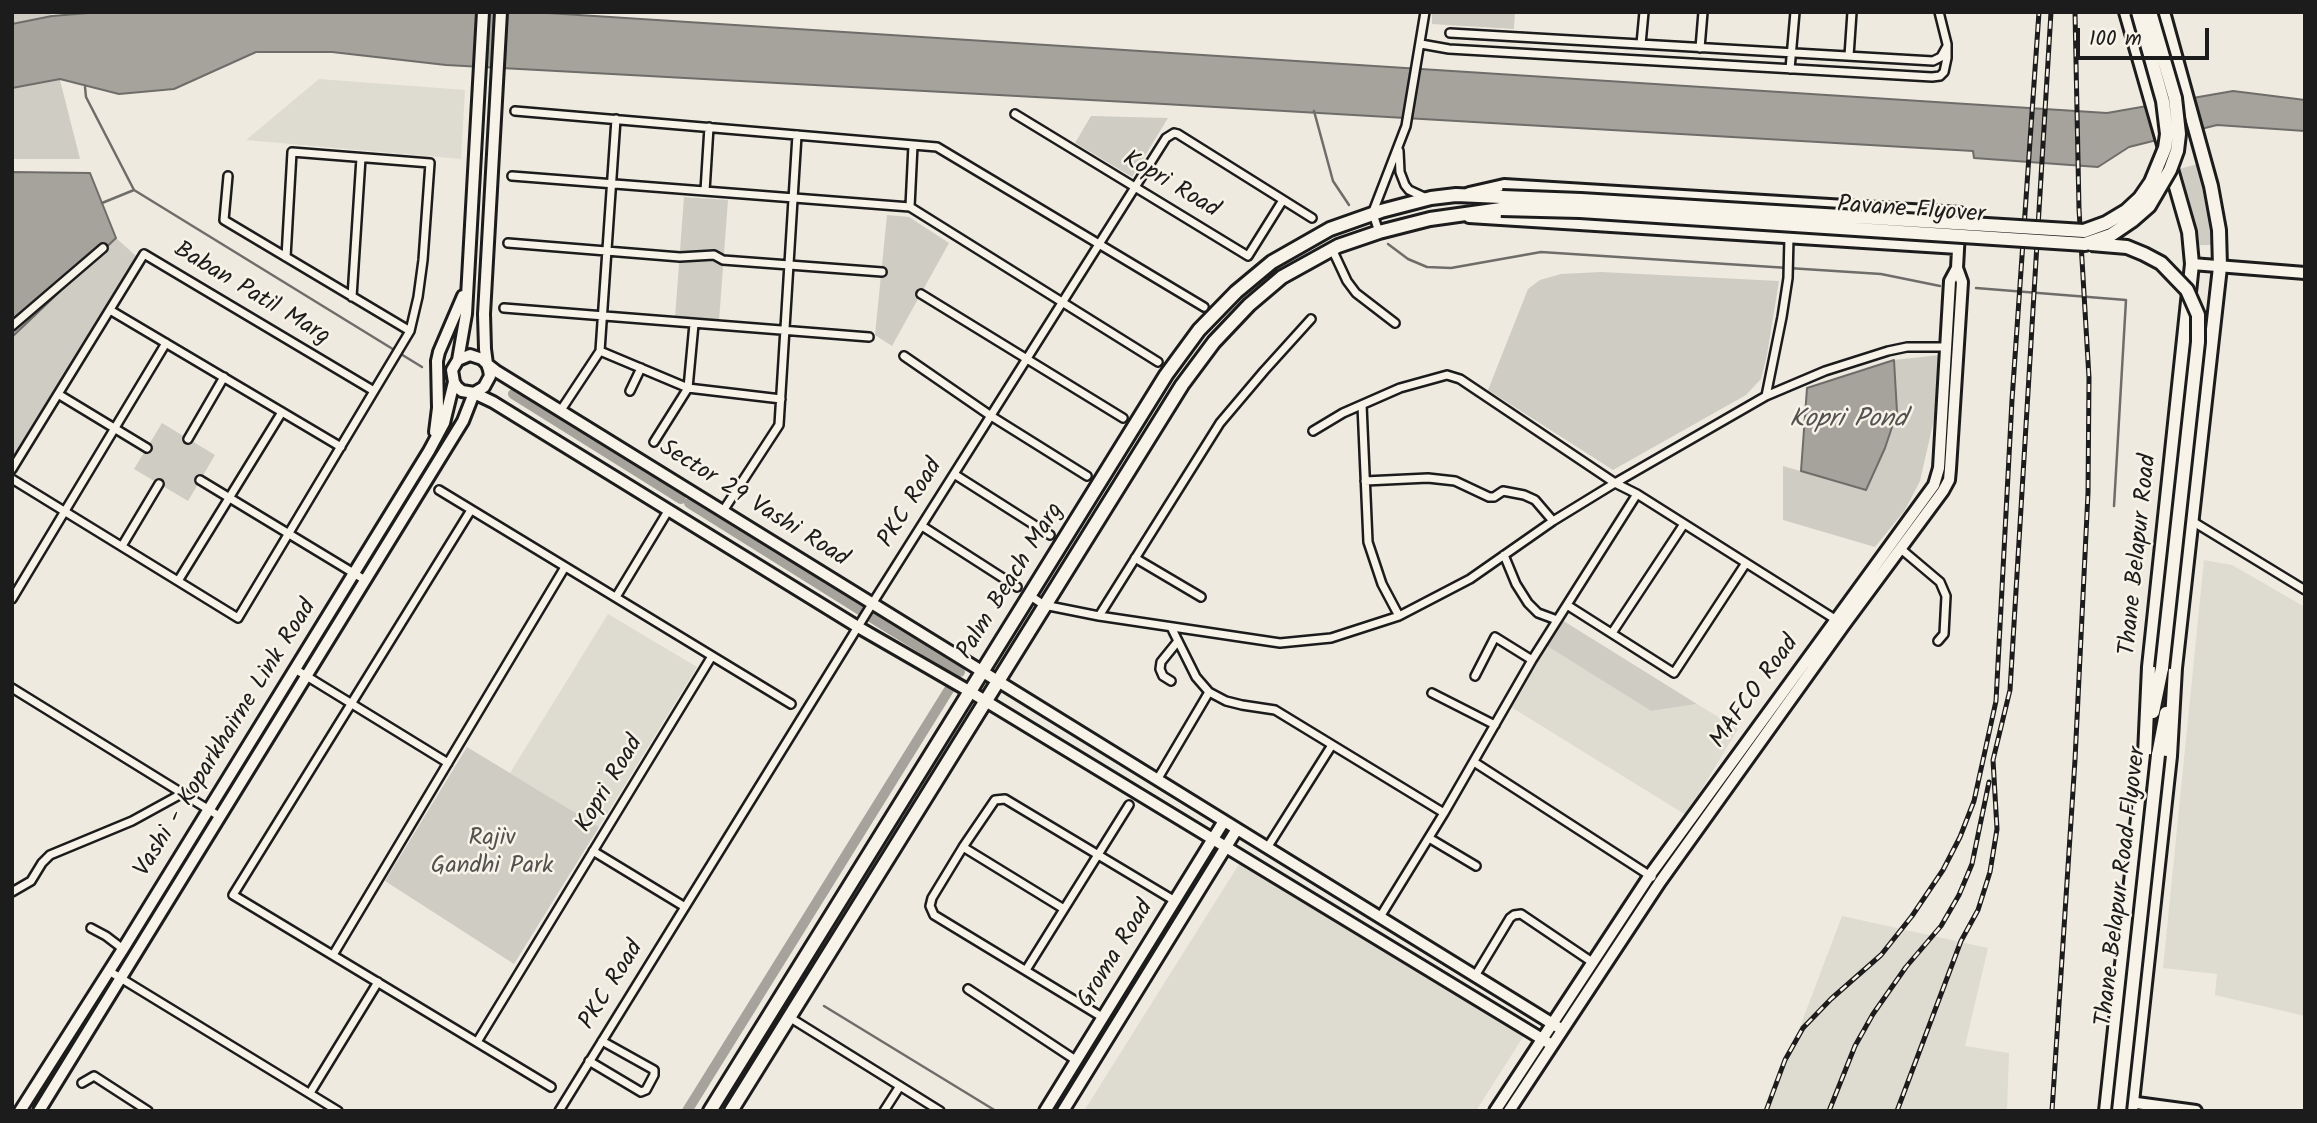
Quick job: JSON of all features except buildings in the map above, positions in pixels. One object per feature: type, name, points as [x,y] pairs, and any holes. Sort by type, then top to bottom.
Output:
[{"type":"main road","points":[[483,12],[464,325],[458,360],[452,370],[454,382],[462,391],[474,393],[485,387],[490,376],[484,314],[501,12]]},
{"type":"main road","name":"Thane Belapur Road","points":[[2106,1105],[2151,754],[2149,667],[2192,264],[2189,232],[2126,12]]},
{"type":"main road","name":"Pavane Flyover","points":[[1456,215],[1502,203],[1581,200],[2084,231],[2106,223],[2126,211],[2140,198],[2151,182],[2165,148],[2167,134],[2164,101],[2138,12]]},
{"type":"main road","name":"Pavane Flyover","points":[[1456,195],[1580,211],[2085,244],[2111,235],[2149,206],[2161,188],[2177,151],[2179,134],[2175,98],[2150,12]]},
{"type":"main road","name":"Thane Belapur Road","points":[[2163,12],[2211,186],[2219,230],[2220,267],[2191,521],[2168,668]]},
{"type":"main road","name":"MAFCO Road","points":[[1456,195],[1504,185],[1960,213],[1958,268],[1962,282],[1949,480],[1900,549],[1840,622]]},
{"type":"main road","name":"Palm Beach Marg","points":[[709,1111],[1167,374],[1199,330],[1236,292],[1272,262],[1330,229],[1431,198],[1456,195]]},
{"type":"main road","points":[[1456,215],[1500,220],[1958,248]]},
{"type":"main road","name":"Palm Beach Marg","points":[[731,1111],[1182,385],[1214,342],[1249,305],[1282,277],[1332,249],[1378,232],[1456,215]]},
{"type":"main road","points":[[2085,244],[2127,247],[2161,263],[2187,290],[2197,315],[2197,352],[2168,668],[2151,754]]},
{"type":"main road","points":[[2192,264],[2305,273]]},
{"type":"main road","name":"MAFCO Road","points":[[1495,1111],[1592,962],[1840,622],[1938,477],[1950,281],[1958,268]]},
{"type":"main road","points":[[429,451],[438,416],[437,361],[458,311],[467,279]]},
{"type":"main road","points":[[458,360],[470,355],[487,364]]},
{"type":"main road","name":"Sector 29 Vashi Road","points":[[487,364],[1561,1029]]},
{"type":"main road","name":"Vashi - Koparkhairne Link Road","points":[[20,1111],[123,949],[429,451],[444,423],[454,382]]},
{"type":"main road","name":"Sector 29 Vashi Road","points":[[474,393],[493,402],[858,627],[986,701],[1552,1045]]},
{"type":"main road","name":"Vashi - Koparkhairne Link Road","points":[[39,1111],[463,421],[474,393]]},
{"type":"main road","points":[[2132,1107],[2170,756],[2168,668]]},
{"type":"main road","name":"Thane Belapur Road Flyover","points":[[2119,1111],[2151,754]]},
{"type":"main road","name":"Groma Road","points":[[1045,1111],[1224,821]]},
{"type":"main road","name":"Groma Road","points":[[1063,1111],[1237,829]]},
{"type":"main road","name":"MAFCO Road","points":[[1509,1111],[1655,879]]},
{"type":"main road","points":[[2106,1105],[2196,1111]]},
{"type":"street","points":[[1378,232],[1373,214],[1378,192],[1406,126],[1425,12]]},
{"type":"street","points":[[1641,44],[1644,12]]},
{"type":"street","points":[[1700,48],[1703,12]]},
{"type":"street","points":[[1790,69],[1795,12]]},
{"type":"street","points":[[1849,56],[1853,12]]},
{"type":"street","points":[[1420,47],[1936,77],[1945,69],[1947,44],[1939,12]]},
{"type":"street","points":[[1450,33],[1933,61],[1941,57],[1947,44]]},
{"type":"street","points":[[515,111],[937,147],[1204,307]]},
{"type":"street","name":"Kopri Road","points":[[1015,114],[1248,256],[1283,200]]},
{"type":"street","points":[[561,410],[600,351],[616,119]]},
{"type":"street","points":[[705,191],[709,127]]},
{"type":"street","name":"PKC Road","points":[[559,1111],[872,604],[1166,138],[1174,133],[1312,218]]},
{"type":"street","points":[[723,512],[779,425],[797,135]]},
{"type":"street","points":[[910,207],[913,145]]},
{"type":"street","points":[[1398,147],[1400,172],[1405,184],[1415,194],[1431,198]]},
{"type":"street","points":[[12,479],[238,618],[410,331],[421,272],[430,163],[292,152],[286,257]]},
{"type":"street","points":[[352,297],[361,158]]},
{"type":"street","points":[[228,176],[225,220],[410,331]]},
{"type":"street","points":[[512,176],[910,207],[1158,362]]},
{"type":"street","points":[[1766,396],[1788,278],[1789,237]]},
{"type":"street","points":[[508,243],[680,257],[714,255],[723,260],[881,272]]},
{"type":"street","points":[[12,326],[103,248]]},
{"type":"street","points":[[1332,249],[1347,281],[1356,293],[1395,323]]},
{"type":"street","name":"Baban Patil Marg","points":[[12,469],[144,254],[374,391]]},
{"type":"street","points":[[921,294],[1123,418]]},
{"type":"street","points":[[504,308],[869,337]]},
{"type":"street","points":[[110,310],[341,447]]},
{"type":"street","points":[[1100,616],[1220,423],[1311,319]]},
{"type":"street","points":[[654,442],[688,388],[694,324]]},
{"type":"street","points":[[12,599],[166,343]]},
{"type":"street","points":[[1029,595],[1044,605],[1100,616],[1280,643],[1331,638],[1399,616],[1470,579],[1615,483],[1766,396],[1825,371],[1888,351],[1907,347],[1947,347]]},
{"type":"street","points":[[600,351],[688,388],[781,399]]},
{"type":"street","points":[[904,356],[990,416],[1087,476]]},
{"type":"street","points":[[630,391],[641,368]]},
{"type":"street","points":[[1313,431],[1400,388],[1447,375],[1460,379],[1615,483],[1637,494],[1840,622]]},
{"type":"street","points":[[188,439],[224,377]]},
{"type":"street","points":[[58,394],[147,448]]},
{"type":"street","points":[[1362,405],[1368,542],[1382,584],[1399,616]]},
{"type":"street","points":[[178,581],[282,412]]},
{"type":"street","points":[[954,474],[1050,535]]},
{"type":"street","points":[[1365,481],[1428,478],[1455,481],[1489,497],[1503,491],[1524,495],[1535,500],[1553,522]]},
{"type":"street","points":[[200,480],[365,580]]},
{"type":"street","points":[[122,547],[159,484]]},
{"type":"street","points":[[439,490],[791,704]]},
{"type":"street","points":[[1380,917],[1444,813],[1532,660],[1637,494]]},
{"type":"street","points":[[471,510],[233,895],[551,1087]]},
{"type":"street","points":[[615,597],[668,511]]},
{"type":"street","points":[[2191,521],[2305,590]]},
{"type":"street","points":[[1612,633],[1684,524]]},
{"type":"street","points":[[922,526],[1017,587]]},
{"type":"street","points":[[1900,549],[1940,582],[1946,596],[1944,634],[1938,641]]},
{"type":"street","points":[[1504,555],[1516,584],[1528,603],[1538,612],[1557,620]]},
{"type":"street","points":[[1135,558],[1201,597]]},
{"type":"street","points":[[1567,605],[1674,673],[1746,563]]},
{"type":"street","points":[[333,955],[565,566]]},
{"type":"street","points":[[1171,627],[1196,677],[1209,692],[1226,701],[1275,710],[1444,813]]},
{"type":"street","points":[[1475,676],[1495,636],[1532,660]]},
{"type":"street","points":[[1171,681],[1163,676],[1161,662],[1178,640]]},
{"type":"street","name":"Kopri Road","points":[[477,1042],[712,656]]},
{"type":"street","points":[[295,669],[448,762]]},
{"type":"street","points":[[12,688],[219,816]]},
{"type":"street","points":[[1157,780],[1209,692]]},
{"type":"street","points":[[1432,693],[1495,725]]},
{"type":"street","points":[[1267,848],[1332,745]]},
{"type":"street","points":[[1474,761],[1655,879]]},
{"type":"street","points":[[12,892],[32,881],[50,855],[132,821],[183,793]]},
{"type":"street","points":[[1102,1017],[931,912],[932,898],[963,847],[995,800],[1001,798],[1175,901]]},
{"type":"street","points":[[1026,970],[1129,805]]},
{"type":"street","points":[[1429,838],[1476,866]]},
{"type":"street","points":[[963,847],[1063,909]]},
{"type":"street","points":[[593,851],[685,907]]},
{"type":"street","points":[[1475,975],[1510,918],[1521,914],[1592,962]]},
{"type":"street","points":[[91,928],[123,949]]},
{"type":"street","points":[[109,971],[338,1111]]},
{"type":"street","points":[[310,1093],[378,982]]},
{"type":"street","points":[[968,989],[1077,1061]]},
{"type":"street","points":[[789,1017],[940,1111]]},
{"type":"street","points":[[589,1061],[641,1092],[646,1090],[654,1070],[602,1041]]},
{"type":"street","points":[[82,1083],[94,1076],[148,1111]]},
{"type":"street","points":[[884,1111],[900,1086]]},
{"type":"shaded area","points":[[319,79],[465,90],[461,159],[246,140]]},
{"type":"shaded area","points":[[2204,560],[2232,565],[2305,607],[2305,1016],[2215,995],[2217,974],[2163,968]]},
{"type":"shaded area","points":[[608,614],[697,667],[599,827],[510,773]]},
{"type":"shaded area","points":[[1547,646],[1651,711],[1697,704],[1738,729],[1686,815],[1511,707]]},
{"type":"shaded area","points":[[1241,861],[1523,1037],[1476,1111],[1084,1111]]},
{"type":"shaded area","points":[[1842,916],[1988,948],[1965,1046],[2009,1053],[2007,1111],[1768,1111]]},
{"type":"green space","points":[[12,12],[51,12],[60,80],[80,159],[12,159]]},
{"type":"green space","points":[[1432,12],[1515,12],[1514,29],[1432,24]]},
{"type":"green space","points":[[1091,116],[1168,118],[1132,177],[1075,143]]},
{"type":"green space","points":[[2198,164],[2212,231],[2212,245],[2197,245],[2197,231],[2179,169]]},
{"type":"green space","points":[[684,197],[728,200],[719,321],[675,318]]},
{"type":"green space","points":[[887,215],[909,217],[949,243],[892,346],[875,335]]},
{"type":"green space","points":[[116,238],[136,256],[12,459],[12,337]]},
{"type":"green space","points":[[1601,272],[1779,281],[1761,379],[1746,395],[1613,470],[1488,390],[1528,289],[1540,280],[1561,274]]},
{"type":"green space","points":[[1940,355],[1935,415],[1920,481],[1905,510],[1875,547],[1783,520],[1783,466],[1866,490],[1897,412],[1894,360]]},
{"type":"green space","points":[[162,423],[215,455],[188,501],[134,469]]},
{"type":"green space","points":[[1562,620],[1697,704],[1651,711],[1547,646]]},
{"type":"green space","name":"Rajiv Gandhi Park","points":[[467,747],[599,827],[514,964],[385,881]]},
{"type":"water","points":[[100,12],[532,12],[2107,113],[2233,91],[2305,100],[2305,131],[2217,125],[2129,147],[2098,167],[1974,158],[1973,151],[446,65],[332,52],[256,52],[174,89],[119,94],[60,79],[12,88],[12,24],[52,16]]},
{"type":"water","points":[[12,172],[90,173],[116,238],[12,337]]},
{"type":"water","name":"Kopri Pond","points":[[1894,360],[1897,412],[1885,448],[1866,490],[1801,471],[1807,388]]},
{"type":"waterway","points":[[85,87],[86,97],[134,190],[422,367]]},
{"type":"waterway","points":[[1314,111],[1333,181],[1349,205]]},
{"type":"waterway","points":[[102,203],[134,190]]},
{"type":"waterway","points":[[1388,244],[1408,259],[1427,267],[1451,268],[1541,252],[1881,274],[1940,286]]},
{"type":"waterway","points":[[1976,288],[2126,300],[2114,506]]},
{"type":"waterway","points":[[513,394],[681,499]]},
{"type":"waterway","points":[[689,503],[860,610]]},
{"type":"waterway","points":[[872,618],[960,672]]},
{"type":"waterway","points":[[687,1111],[950,688]]},
{"type":"waterway","points":[[824,1006],[996,1111]]},
{"type":"railway","points":[[1766,1111],[1785,1060],[1803,1028],[1881,955],[1912,916],[1943,870],[1974,801],[1996,701],[2012,400],[2039,12]]},
{"type":"railway","points":[[1897,1111],[1961,941],[1978,910],[1990,872],[1997,829],[1993,760],[2010,690],[2051,12]]},
{"type":"railway","points":[[2052,1111],[2075,760],[2088,493],[2089,378],[2079,209],[2075,12]]},
{"type":"railway","points":[[1829,1111],[1855,1046],[1873,1014],[1906,967],[1941,926],[1959,895],[1972,864],[1989,782]]}]
